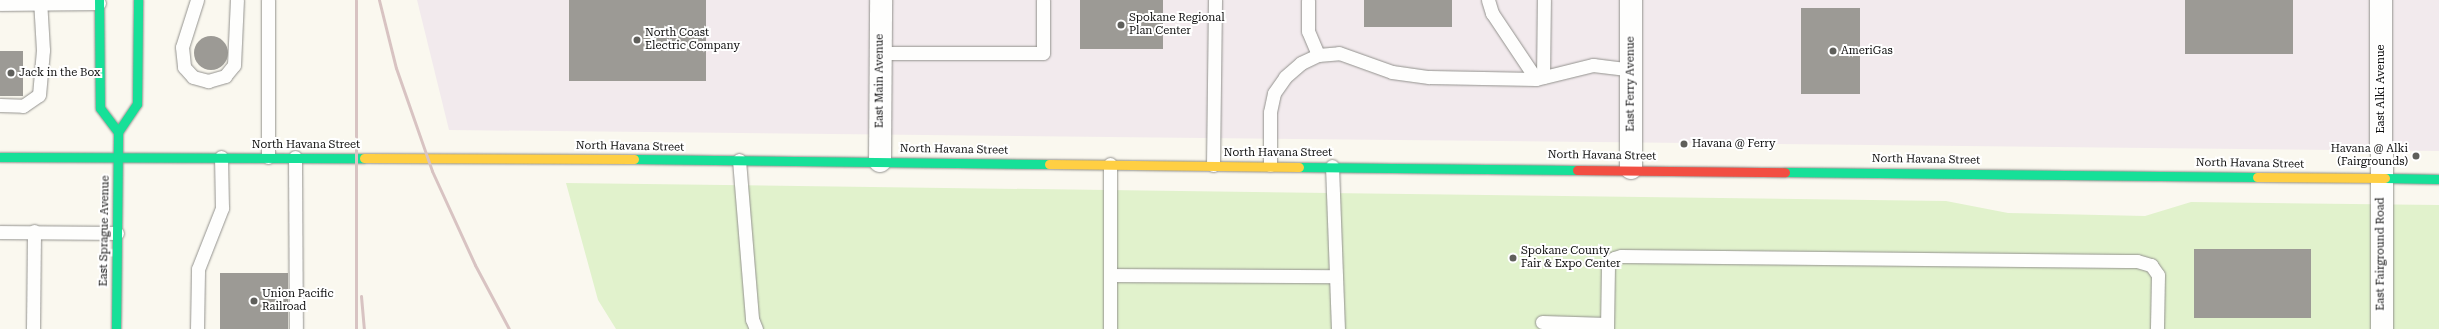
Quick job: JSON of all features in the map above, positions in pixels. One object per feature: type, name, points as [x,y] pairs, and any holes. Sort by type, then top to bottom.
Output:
[{"type":"street","points":[[99,2],[100,108],[118,132],[137,104],[138,0]]},
{"type":"street","name":"East Main Avenue","points":[[880,161],[881,0]]},
{"type":"street","name":"East Ferry Avenue","points":[[1631,0],[1631,168]]},
{"type":"street","name":"East Alki Avenue","points":[[2381,0],[2381,178]]},
{"type":"street","name":"East Sprague Avenue","points":[[116,329],[118,132]]},
{"type":"street","name":"North Havana Street","points":[[0,157],[295,157],[880,161],[2439,178]]},
{"type":"street","name":"East Fairground Road","points":[[2381,178],[2382,329]]},
{"type":"lane","points":[[197,0],[186,26],[182,47],[183,60],[184,67],[193,77],[208,81],[225,76],[234,65],[237,0]]},
{"type":"lane","points":[[268,0],[268,157]]},
{"type":"lane","points":[[880,53],[1043,53],[1043,0]]},
{"type":"lane","points":[[1213,165],[1215,0]]},
{"type":"lane","points":[[1308,0],[1308,31],[1318,55]]},
{"type":"lane","points":[[1488,0],[1492,13],[1539,78]]},
{"type":"lane","points":[[1539,78],[1544,0]]},
{"type":"lane","points":[[0,105],[23,106],[39,95],[43,50],[40,2]]},
{"type":"lane","points":[[0,4],[99,2]]},
{"type":"lane","points":[[1270,166],[1270,112],[1274,93],[1285,77],[1301,63],[1318,55],[1338,53],[1392,72],[1421,76],[1539,78],[1593,65],[1631,70]]},
{"type":"lane","points":[[197,329],[198,269],[222,208],[221,157]]},
{"type":"lane","points":[[295,157],[296,329]]},
{"type":"lane","points":[[739,160],[752,319],[756,329]]},
{"type":"lane","points":[[1110,164],[1110,329]]},
{"type":"lane","points":[[1332,166],[1338,329]]},
{"type":"lane","points":[[0,232],[34,231],[117,233]]},
{"type":"lane","points":[[33,329],[34,231]]},
{"type":"lane","points":[[1542,322],[1607,326],[1608,265],[1614,258],[1621,256],[2121,261],[2146,262],[2158,274],[2157,329]]},
{"type":"lane","points":[[1110,275],[1336,276]]},
{"type":"shaded area","points":[[417,0],[2439,0],[2439,151],[449,130]]},
{"type":"green space","name":"Spokane County Fair & Expo Center","points":[[566,183],[1946,201],[2008,213],[2145,216],[2191,202],[2439,205],[2439,329],[616,329],[598,300]]},
{"type":"building","name":"North Coast Electric Company","points":[[569,0],[706,0],[706,81],[569,81]]},
{"type":"building","name":"Spokane Regional Plan Center","points":[[1080,0],[1163,0],[1163,49],[1080,49]]},
{"type":"building","points":[[1364,0],[1452,0],[1452,27],[1364,27]]},
{"type":"building","points":[[2185,0],[2293,0],[2293,54],[2185,54]]},
{"type":"building","points":[[1801,8],[1860,8],[1860,94],[1801,94]]},
{"type":"building","points":[[208,36],[214,36],[223,41],[227,47],[227,59],[223,65],[214,70],[208,70],[199,65],[194,56],[194,50],[199,41]]},
{"type":"building","name":"Jack in the Box","points":[[0,51],[23,51],[23,96],[0,96]]},
{"type":"building","points":[[2194,249],[2311,249],[2311,318],[2194,318]]},
{"type":"building","name":"Union Pacific Railroad","points":[[220,273],[288,273],[288,329],[220,329]]},
{"type":"railway","points":[[356,0],[356,329]]},
{"type":"railway","points":[[379,0],[396,68],[432,171],[475,265],[509,329]]},
{"type":"railway","points":[[361,296],[364,329]]},
{"type":"traffic: fast","points":[[99,0],[100,108],[118,132]]},
{"type":"traffic: fast","points":[[116,329],[118,132],[137,104],[138,0]]},
{"type":"traffic: fast","points":[[0,157],[364,158]]},
{"type":"traffic: fast","points":[[634,159],[1049,164]]},
{"type":"traffic: fast","points":[[1299,167],[1577,170]]},
{"type":"traffic: fast","points":[[1785,172],[2257,177]]},
{"type":"traffic: fast","points":[[2385,178],[2439,179]]},
{"type":"traffic: slow","points":[[364,158],[634,159]]},
{"type":"traffic: slow","points":[[1049,164],[1299,167]]},
{"type":"traffic: slow","points":[[2257,177],[2385,178]]},
{"type":"traffic: jam","points":[[1577,170],[1785,172]]},
{"type":"place","name":"Spokane Regional Plan Center","points":[[1121,25]]},
{"type":"place","name":"North Coast Electric Company","points":[[637,40]]},
{"type":"place","name":"AmeriGas","points":[[1833,51]]},
{"type":"place","name":"Jack in the Box","points":[[11,73]]},
{"type":"place","name":"Havana @ Ferry","points":[[1684,144]]},
{"type":"place","name":"Havana @ Alki (Fairgrounds)","points":[[2416,156]]},
{"type":"place","name":"Spokane County Fair & Expo Center","points":[[1513,258]]},
{"type":"place","name":"Union Pacific Railroad","points":[[254,301]]}]
